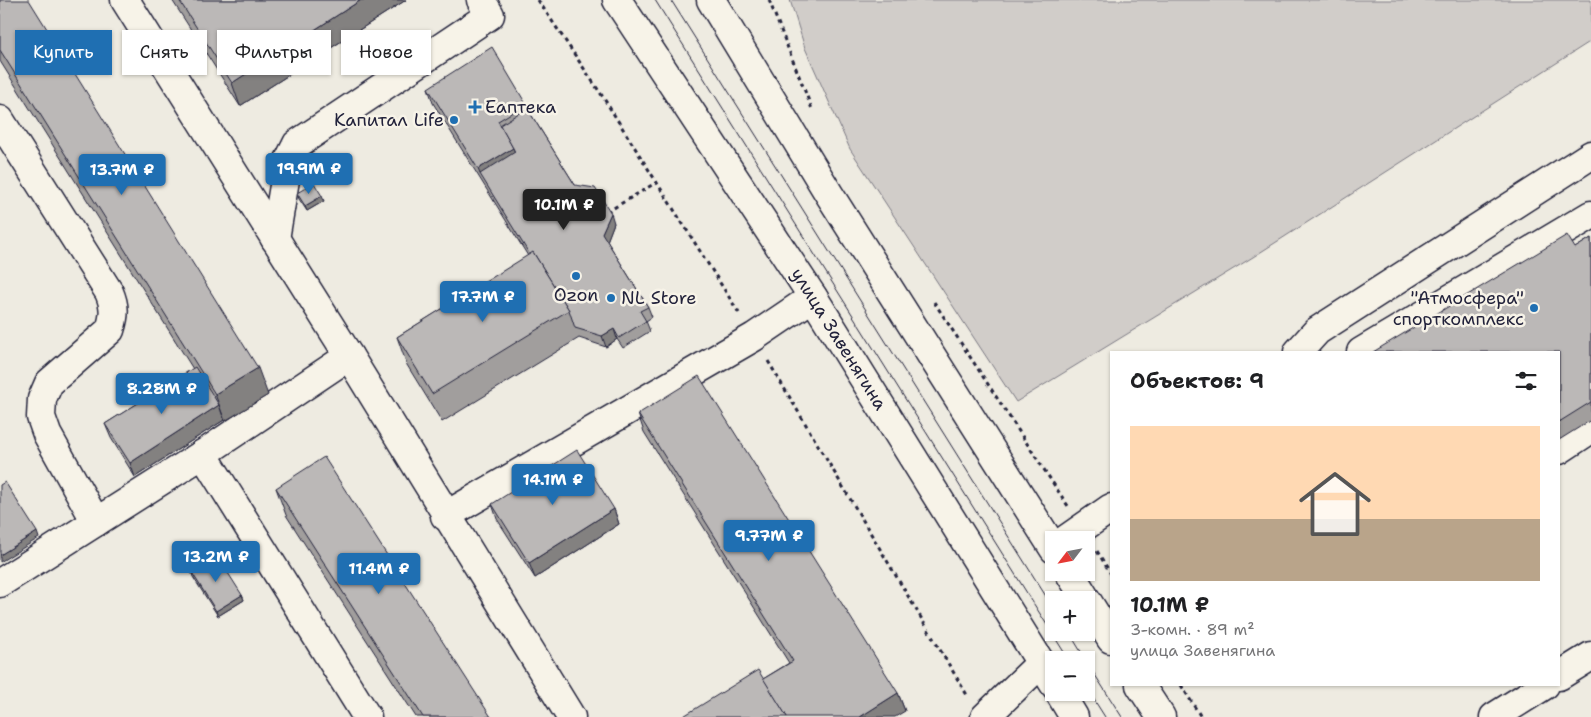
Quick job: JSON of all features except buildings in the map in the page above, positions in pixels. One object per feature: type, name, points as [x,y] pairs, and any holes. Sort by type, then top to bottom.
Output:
[{"type":"main road","points":[[125,0],[349,356],[445,516],[571,717]]},
{"type":"main road","points":[[275,239],[288,162],[296,144],[490,14],[481,0]]},
{"type":"main road","name":"улица Завенягина","points":[[617,0],[813,297],[1045,668]]},
{"type":"main road","points":[[711,0],[829,194],[1045,534]]},
{"type":"main road","points":[[0,120],[109,292],[114,304],[114,318],[110,330],[49,383],[42,400],[41,417],[47,434],[96,522]]},
{"type":"main road","points":[[1299,351],[1317,332],[1591,155]]},
{"type":"main road","points":[[1363,351],[1591,214]]},
{"type":"main road","points":[[445,516],[754,337],[813,297]]},
{"type":"main road","points":[[0,583],[202,454],[349,356]]},
{"type":"main road","points":[[1560,449],[1591,429]]},
{"type":"main road","points":[[202,454],[367,717]]},
{"type":"main road","points":[[1078,531],[1110,509]]},
{"type":"main road","points":[[1075,581],[1110,637]]},
{"type":"main road","points":[[1560,675],[1591,656]]},
{"type":"main road","points":[[985,717],[1045,675]]},
{"type":"main road","points":[[1141,686],[1161,717]]},
{"type":"main road","points":[[1494,717],[1543,686]]},
{"type":"main road","points":[[1064,701],[1074,717]]},
{"type":"path","points":[[770,0],[814,114]]},
{"type":"path","points":[[607,212],[657,182]]},
{"type":"path","points":[[930,297],[1072,531]]},
{"type":"path","points":[[1095,557],[1110,573]]},
{"type":"path","points":[[1182,686],[1201,717]]},
{"type":"shaded area","points":[[790,0],[1591,0],[1591,41],[1253,257],[1016,402],[850,149],[805,48]]},
{"type":"tram line","points":[[655,0],[1063,651]]},
{"type":"tram line","points":[[671,0],[1045,595]]},
{"type":"tram line","points":[[1074,641],[1081,651]]},
{"type":"tram line","points":[[1095,675],[1122,717]]},
{"type":"tram line","points":[[1095,701],[1105,717]]},
{"type":"place","name":"Еаптека","points":[[475,107]]},
{"type":"place","name":"Капитал Life","points":[[454,120]]},
{"type":"place","name":"Ozon","points":[[576,276]]},
{"type":"place","name":"NL Store","points":[[611,298]]},
{"type":"place","name":"\"Атмосфера\" спорткомплекс","points":[[1534,308]]}]
